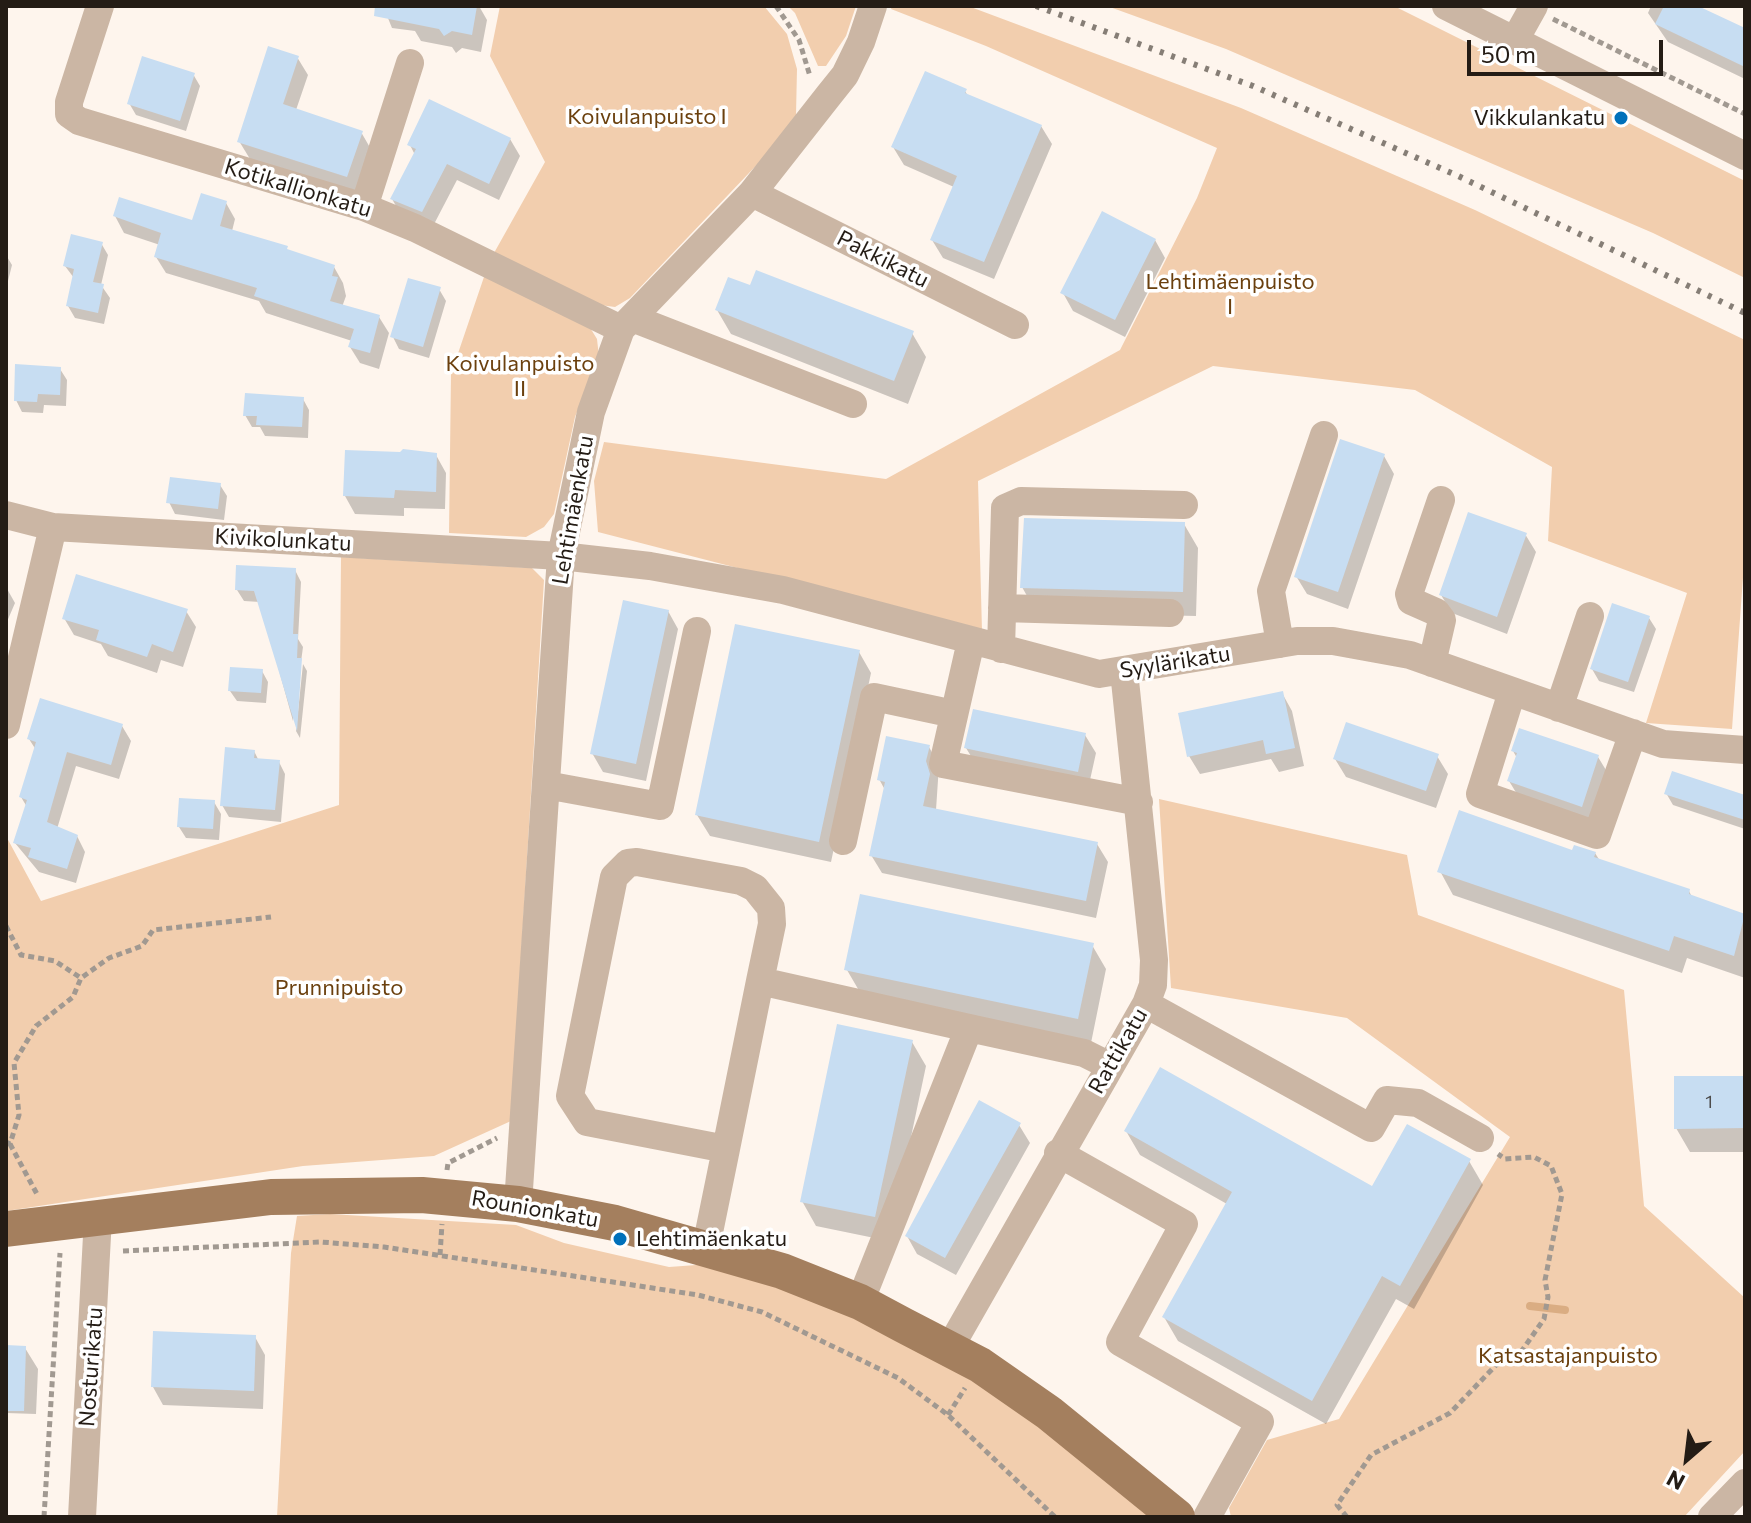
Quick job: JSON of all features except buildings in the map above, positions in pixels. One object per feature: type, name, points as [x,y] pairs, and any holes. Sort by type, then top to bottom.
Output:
[{"type":"main road","name":"Rounionkatu","points":[[6,1229],[53,1243],[271,1197],[444,1195],[518,1204],[615,1223],[706,1247],[860,1302],[980,1365],[1049,1413],[1177,1517]]},
{"type":"street","name":"Kotikallionkatu","points":[[100,6],[69,102],[69,114],[79,121],[364,207],[627,323],[853,404]]},
{"type":"street","name":"Lehtimäenkatu","points":[[518,1204],[561,556],[591,412],[627,323],[752,193],[845,75],[861,42],[873,6]]},
{"type":"street","points":[[1446,6],[1745,156]]},
{"type":"street","points":[[1515,40],[1533,7]]},
{"type":"street","points":[[364,207],[410,63]]},
{"type":"street","name":"Pakkikatu","points":[[752,193],[1015,325]]},
{"type":"street","points":[[1280,644],[1271,591],[1324,435]]},
{"type":"street","points":[[1432,663],[1442,620],[1436,612],[1411,601],[1409,594],[1441,500]]},
{"type":"street","points":[[1001,649],[1002,519],[1005,508],[1012,503],[1184,505]]},
{"type":"street","name":"Kivikolunkatu","points":[[6,515],[53,527],[561,556]]},
{"type":"street","points":[[6,725],[53,527]]},
{"type":"street","name":"Syylärikatu","points":[[561,556],[650,566],[783,590],[1099,674],[1280,644],[1333,641],[1368,646],[1432,663],[1663,744],[1745,750]]},
{"type":"street","points":[[1002,608],[1170,613]]},
{"type":"street","points":[[1559,708],[1590,616]]},
{"type":"street","points":[[546,785],[660,806],[697,631]]},
{"type":"street","points":[[971,641],[943,764],[1139,802]]},
{"type":"street","name":"Rattikatu","points":[[949,1349],[1058,1153],[1146,1004],[1153,985],[1154,960],[1124,671]]},
{"type":"street","points":[[1512,692],[1480,794],[1597,835],[1633,733]]},
{"type":"street","points":[[843,841],[874,697],[954,714]]},
{"type":"street","points":[[706,1247],[772,924],[771,908],[755,888],[741,881],[637,862],[619,869],[614,877],[570,1096],[587,1122],[726,1149]]},
{"type":"street","points":[[760,981],[1084,1053],[1110,1066]]},
{"type":"street","points":[[1146,1004],[1371,1128],[1387,1100],[1418,1103],[1480,1138]]},
{"type":"street","points":[[860,1302],[969,1028]]},
{"type":"street","points":[[1058,1153],[1184,1224],[1120,1342],[1260,1422],[1207,1517]]},
{"type":"street","name":"Nosturikatu","points":[[82,1517],[98,1234]]},
{"type":"street","points":[[1712,1517],[1745,1483]]},
{"type":"path","points":[[776,6],[799,40],[809,75],[829,95]]},
{"type":"path","points":[[1533,7],[1745,114]]},
{"type":"path","points":[[44,1517],[53,1243],[8,1143],[19,1115],[14,1063],[36,1026],[73,997],[81,978],[109,958],[142,946],[153,930],[271,917]]},
{"type":"path","points":[[6,926],[21,955],[55,961],[81,978]]},
{"type":"path","points":[[1347,1517],[1337,1505],[1371,1455],[1450,1413],[1499,1362],[1521,1352],[1544,1319],[1548,1297],[1545,1280],[1562,1194],[1551,1166],[1534,1157],[1505,1159],[1480,1138]]},
{"type":"path","points":[[53,1243],[98,1234],[384,1247],[698,1295],[762,1312],[898,1378],[948,1415],[1055,1517]]},
{"type":"green space","name":"Koivulanpuisto I","points":[[500,6],[764,6],[787,34],[797,69],[796,115],[769,152],[630,298],[615,307],[600,305],[494,253],[545,162],[490,56]]},
{"type":"green space","points":[[788,6],[856,6],[846,36],[826,66],[818,66],[795,13]]},
{"type":"green space","name":"Lehtimäenpuisto I","points":[[892,6],[968,6],[1241,108],[1475,210],[1745,340],[1745,550],[1732,729],[1646,723],[1687,593],[1548,541],[1552,467],[1415,390],[1213,366],[978,481],[982,631],[598,532],[594,481],[604,442],[886,479],[1120,350],[1197,198],[1217,148],[986,46],[891,9]]},
{"type":"green space","points":[[1107,6],[1394,6],[1745,181],[1745,278],[1653,233],[1226,49]]},
{"type":"green space","name":"Koivulanpuisto II","points":[[485,274],[589,326],[597,339],[599,357],[575,417],[554,514],[544,527],[526,537],[449,533],[451,374]]},
{"type":"green space","name":"Prunnipuisto","points":[[341,557],[532,568],[544,580],[511,1121],[434,1156],[303,1166],[6,1211],[6,836],[41,901],[339,805]]},
{"type":"green space","name":"Katsastajanpuisto","points":[[1159,799],[1407,855],[1418,915],[1624,990],[1644,1206],[1745,1298],[1745,1451],[1684,1517],[1231,1517],[1229,1508],[1267,1440],[1339,1419],[1510,1137],[1347,1018],[1171,988]]},
{"type":"green space","points":[[330,1214],[516,1225],[564,1243],[669,1267],[710,1264],[796,1293],[878,1328],[985,1388],[1063,1443],[1152,1517],[277,1517],[291,1253],[297,1216]]},
{"type":"waterway","points":[[1530,1306],[1565,1310]]},
{"type":"railway","points":[[1036,6],[1253,86],[1456,175],[1745,313]]},
{"type":"place","name":"Vikkulankatu","points":[[1621,118]]},
{"type":"place","name":"Lehtimäenkatu","points":[[620,1239]]}]
